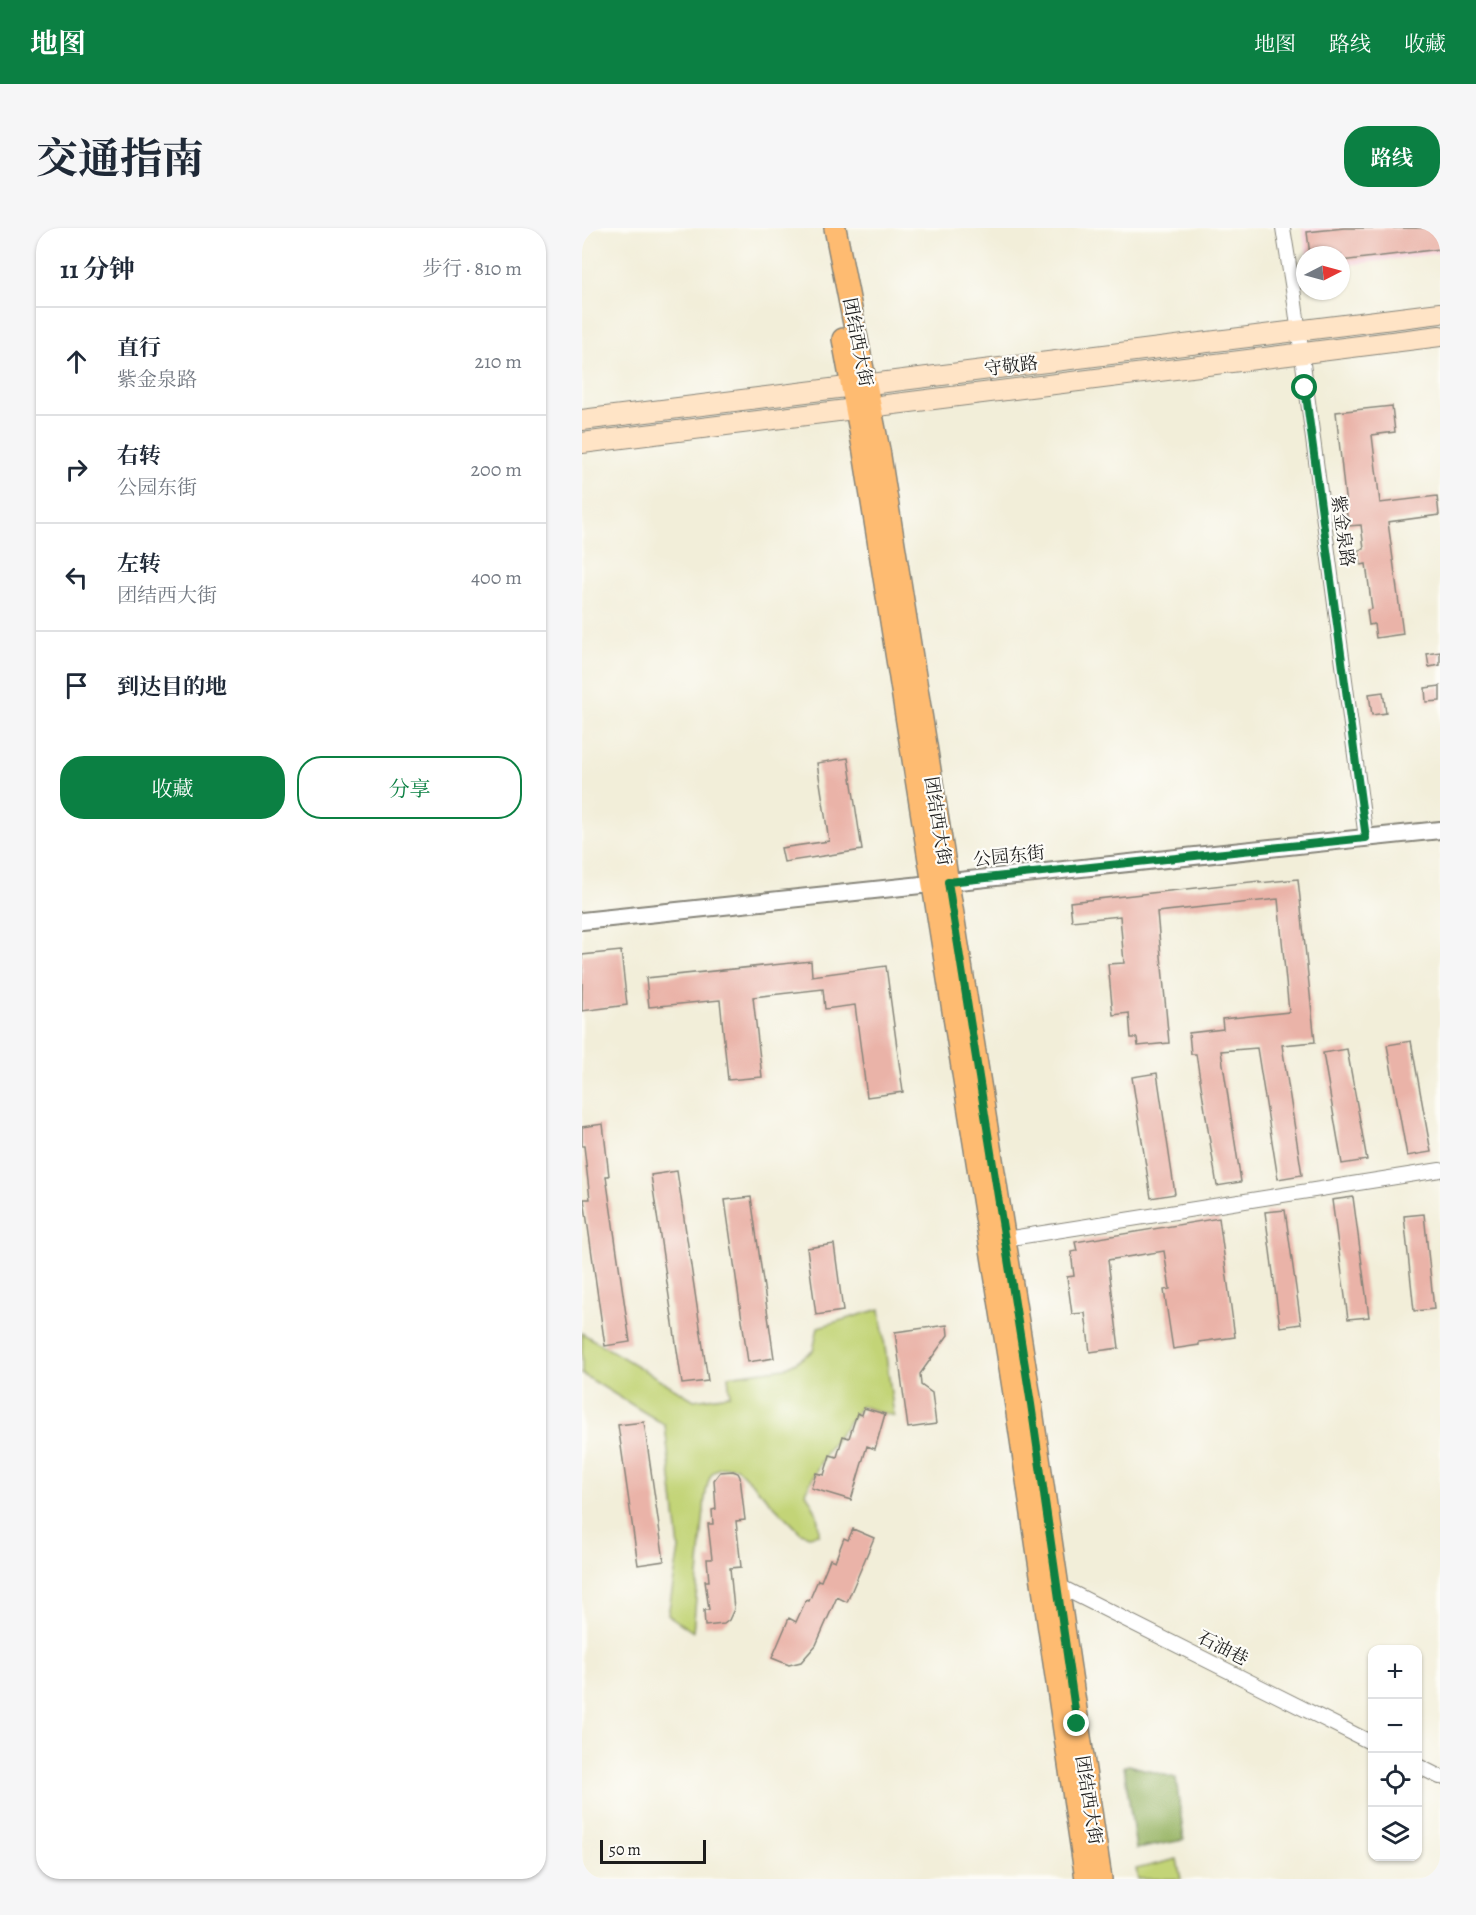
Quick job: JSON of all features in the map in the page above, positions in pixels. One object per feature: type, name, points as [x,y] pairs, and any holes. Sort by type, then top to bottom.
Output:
[{"type":"main road","name":"团结西大街","points":[[820,228],[859,386]]},
{"type":"main road","name":"团结西大街","points":[[835,228],[940,883],[1086,1879]]},
{"type":"main road","name":"守敬路","points":[[582,420],[1440,313]]},
{"type":"main road","name":"守敬路","points":[[582,443],[1440,336]]},
{"type":"main road","name":"团结西大街","points":[[940,883],[1005,1239],[1101,1879]]},
{"type":"street","name":"紫金泉路","points":[[1283,228],[1366,838]]},
{"type":"street","name":"公园东街","points":[[582,921],[1440,830]]},
{"type":"street","points":[[1005,1239],[1440,1170]]},
{"type":"street","name":"石油巷","points":[[1057,1585],[1368,1741]]},
{"type":"street","points":[[1422,1768],[1440,1777]]},
{"type":"shaded area","points":[[1302,228],[1440,228],[1440,253],[1350,265],[1350,246],[1305,246]]},
{"type":"green space","points":[[880,1309],[894,1416],[861,1406],[827,1451],[805,1492],[816,1512],[819,1534],[809,1536],[801,1533],[736,1467],[721,1468],[712,1473],[705,1498],[693,1632],[668,1615],[679,1549],[665,1425],[582,1374],[582,1333],[694,1400],[730,1395],[728,1376],[785,1368],[813,1351],[818,1327]]},
{"type":"green space","points":[[1129,1765],[1176,1778],[1184,1840],[1136,1849],[1124,1766]]},
{"type":"green space","points":[[1177,1859],[1181,1879],[1138,1879],[1136,1869]]},
{"type":"building","points":[[1344,228],[1440,228],[1440,249],[1350,260],[1350,246],[1309,246],[1307,232]]},
{"type":"building","points":[[1392,406],[1395,432],[1372,435],[1380,503],[1437,496],[1439,515],[1388,522],[1403,634],[1376,638],[1374,624],[1369,625],[1367,610],[1372,609],[1366,564],[1361,565],[1359,550],[1364,549],[1361,525],[1348,526],[1336,412]]},
{"type":"building","points":[[1440,652],[1440,665],[1429,667],[1427,654]]},
{"type":"building","points":[[1440,686],[1440,701],[1426,702],[1425,688]]},
{"type":"building","points":[[1383,692],[1386,713],[1372,715],[1369,694]]},
{"type":"building","points":[[848,758],[862,850],[784,862],[781,848],[829,841],[817,763]]},
{"type":"building","points":[[1298,879],[1315,1042],[1282,1045],[1302,1175],[1278,1179],[1257,1048],[1221,1051],[1241,1182],[1217,1186],[1196,1054],[1191,1054],[1189,1033],[1223,1029],[1222,1019],[1289,1012],[1278,899],[1157,912],[1169,1043],[1138,1046],[1137,1038],[1131,1038],[1129,1013],[1113,1015],[1108,964],[1124,963],[1120,916],[1072,921],[1070,902],[1259,881],[1259,883]]},
{"type":"building","points":[[621,951],[627,1005],[582,1011],[582,955]]},
{"type":"building","points":[[811,961],[812,976],[886,966],[903,1092],[867,1097],[855,1005],[825,1009],[823,989],[753,997],[762,1077],[728,1080],[720,1000],[649,1007],[646,978]]},
{"type":"building","points":[[1411,1041],[1431,1152],[1407,1156],[1387,1045]]},
{"type":"building","points":[[1347,1049],[1367,1160],[1342,1164],[1323,1053]]},
{"type":"building","points":[[1157,1073],[1175,1194],[1151,1198],[1132,1077]]},
{"type":"building","points":[[603,1124],[609,1176],[606,1176],[630,1342],[605,1346],[584,1199],[590,1199],[584,1146],[582,1146],[582,1127]]},
{"type":"building","points":[[677,1171],[708,1381],[682,1384],[651,1175]]},
{"type":"building","points":[[751,1197],[774,1358],[748,1362],[725,1200]]},
{"type":"building","points":[[1353,1197],[1369,1317],[1348,1319],[1332,1200]]},
{"type":"building","points":[[1285,1210],[1301,1324],[1280,1327],[1265,1212]]},
{"type":"building","points":[[1424,1214],[1434,1309],[1414,1311],[1404,1216]]},
{"type":"building","points":[[1219,1218],[1235,1337],[1199,1342],[1199,1345],[1173,1349],[1164,1290],[1170,1289],[1164,1251],[1108,1260],[1119,1348],[1090,1352],[1085,1313],[1072,1314],[1067,1277],[1074,1276],[1071,1252],[1077,1251],[1075,1242]]},
{"type":"building","points":[[834,1244],[843,1311],[816,1315],[807,1248]]},
{"type":"building","points":[[947,1325],[948,1335],[920,1374],[921,1385],[932,1393],[936,1424],[908,1428],[895,1332]]},
{"type":"building","points":[[864,1408],[885,1414],[875,1449],[867,1446],[851,1500],[811,1488],[816,1473],[824,1475],[830,1455],[837,1457],[843,1436],[849,1438],[857,1413],[862,1415]]},
{"type":"building","points":[[644,1422],[664,1561],[638,1565],[618,1425]]},
{"type":"building","points":[[733,1471],[740,1477],[745,1520],[736,1521],[741,1567],[730,1568],[734,1609],[729,1620],[724,1624],[705,1626],[704,1610],[709,1610],[705,1581],[709,1581],[707,1559],[712,1559],[708,1524],[713,1524],[712,1510],[716,1509],[714,1480],[720,1472]]},
{"type":"building","points":[[853,1529],[874,1538],[847,1602],[837,1597],[816,1645],[801,1662],[789,1665],[772,1658],[789,1618],[796,1622],[818,1580],[821,1581],[830,1559],[835,1561],[844,1538],[848,1540]]},
{"type":"route","points":[[1077,1724],[1031,1404],[948,882],[1366,838],[1305,388]]}]
